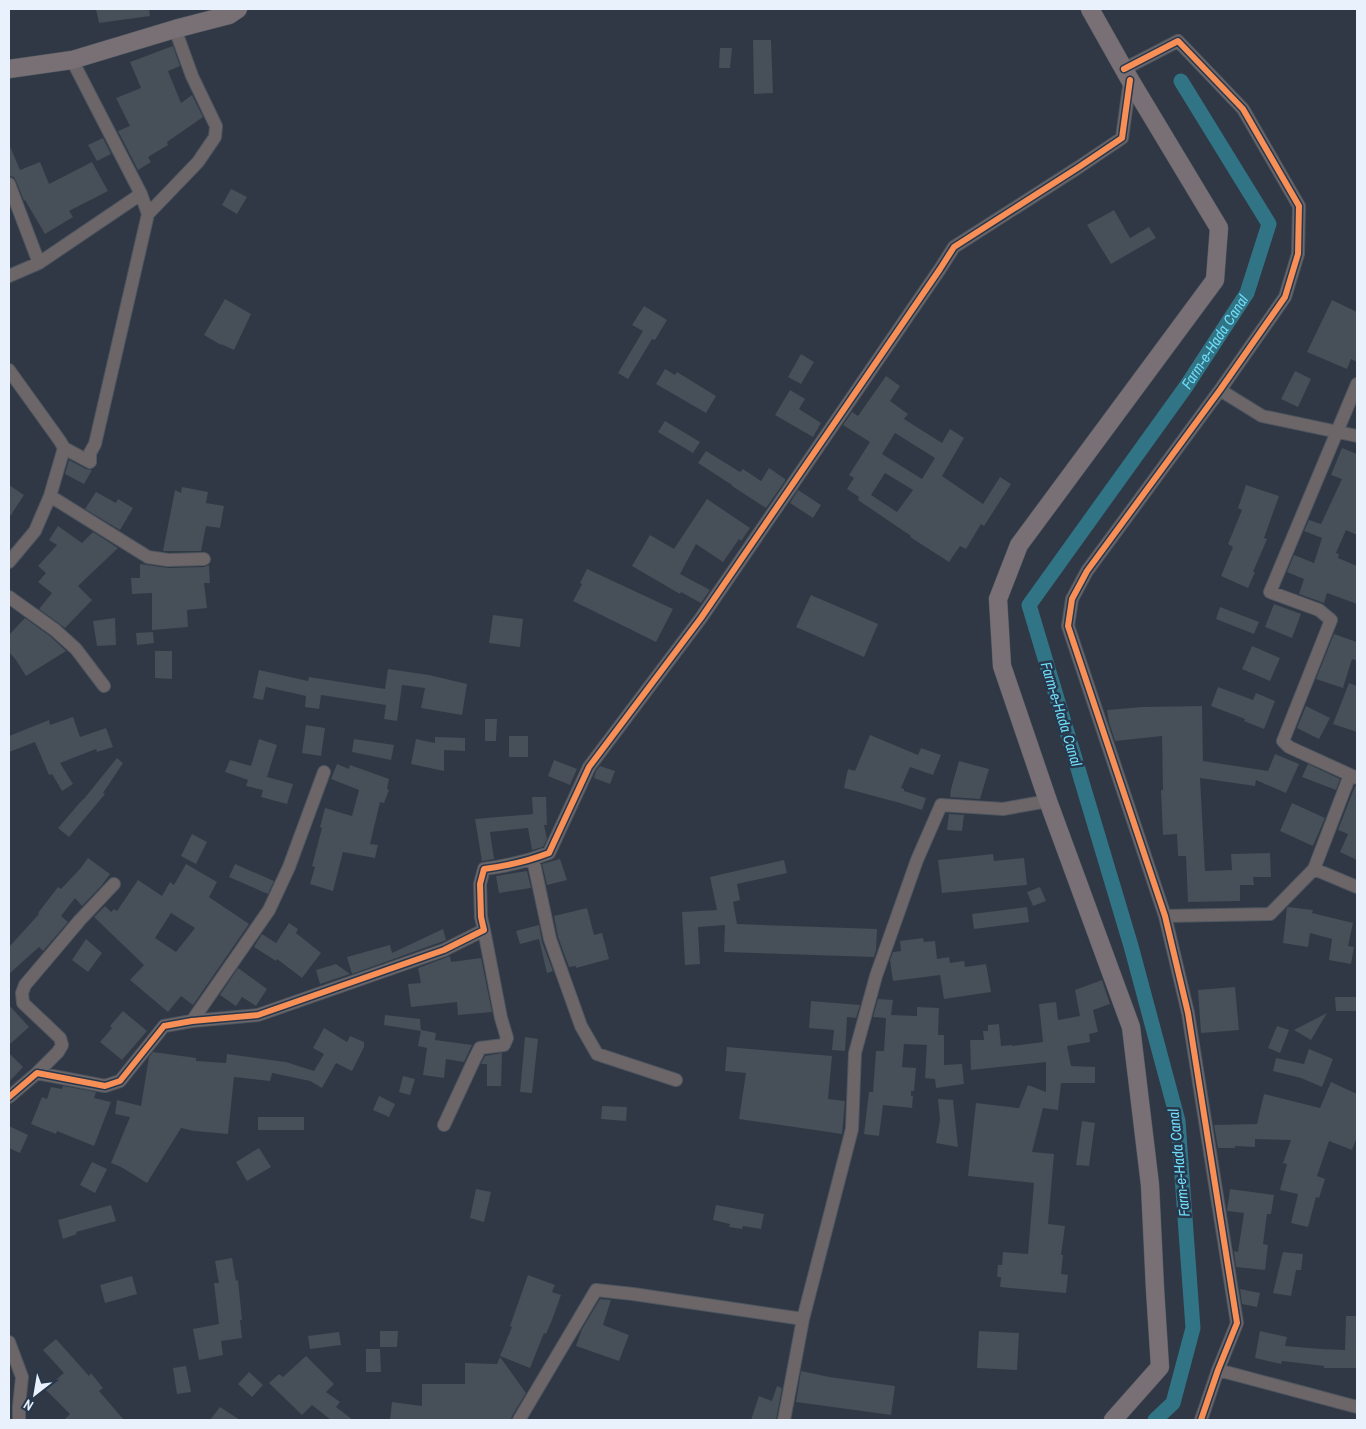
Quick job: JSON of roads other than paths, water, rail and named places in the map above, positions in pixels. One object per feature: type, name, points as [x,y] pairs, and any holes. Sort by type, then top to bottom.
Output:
[{"type":"street","points":[[1090,9],[1127,75],[1219,228],[1215,280],[1019,546],[998,600],[1002,666],[1048,801],[1131,1027],[1150,1185],[1160,1367],[1114,1420]]},
{"type":"street","points":[[9,69],[72,60],[231,11]]},
{"type":"street","points":[[9,370],[64,448],[90,462],[90,453],[95,444],[148,214],[198,162],[215,137],[216,126],[192,76],[175,29]]},
{"type":"street","points":[[1127,75],[1178,41],[1243,109],[1299,206],[1298,254],[1285,297],[1220,390],[1087,571],[1072,599],[1068,626],[1165,916],[1188,1013],[1236,1323],[1201,1420]]},
{"type":"street","points":[[72,60],[141,194],[148,214]]},
{"type":"street","points":[[444,1125],[480,1048],[504,1045],[507,1038],[501,1018],[482,917],[480,884],[484,869],[533,860],[550,854],[589,767],[700,618],[935,278],[954,247],[1122,138],[1127,75]]},
{"type":"street","points":[[9,184],[39,263]]},
{"type":"street","points":[[9,276],[39,263],[141,194]]},
{"type":"street","points":[[1165,916],[1270,914],[1314,869],[1354,777],[1289,747],[1283,741],[1331,620],[1319,610],[1270,592],[1357,384]]},
{"type":"street","points":[[1220,390],[1262,416],[1357,436]]},
{"type":"street","points":[[9,562],[36,532],[50,496],[64,448]]},
{"type":"street","points":[[50,496],[148,557],[168,560],[204,559]]},
{"type":"street","points":[[9,597],[55,630],[76,649],[104,686]]},
{"type":"street","points":[[192,1021],[269,910],[289,866],[324,772]]},
{"type":"street","points":[[784,1420],[803,1320],[852,1129],[855,1053],[876,976],[917,860],[941,805],[1003,809],[1048,801]]},
{"type":"street","points":[[533,860],[550,939],[581,1026],[597,1054],[676,1080]]},
{"type":"street","points":[[1314,869],[1357,887]]},
{"type":"street","points":[[9,1097],[38,1073],[58,1052],[62,1045],[60,1038],[23,1003],[22,993],[25,985],[80,920],[114,884]]},
{"type":"street","points":[[38,1073],[105,1086],[120,1081],[164,1026],[192,1021],[258,1015],[444,950],[484,930]]},
{"type":"street","points":[[519,1420],[596,1290],[803,1320]]},
{"type":"street","points":[[9,1342],[22,1377],[19,1420]]},
{"type":"street","points":[[1218,1370],[1357,1407]]},
{"type":"waterway","name":"Farm-e-Hada Canal","points":[[1155,1420],[1173,1403],[1193,1328],[1178,1121],[1131,946],[1029,605],[1187,385],[1247,293],[1269,224],[1181,81]]}]
